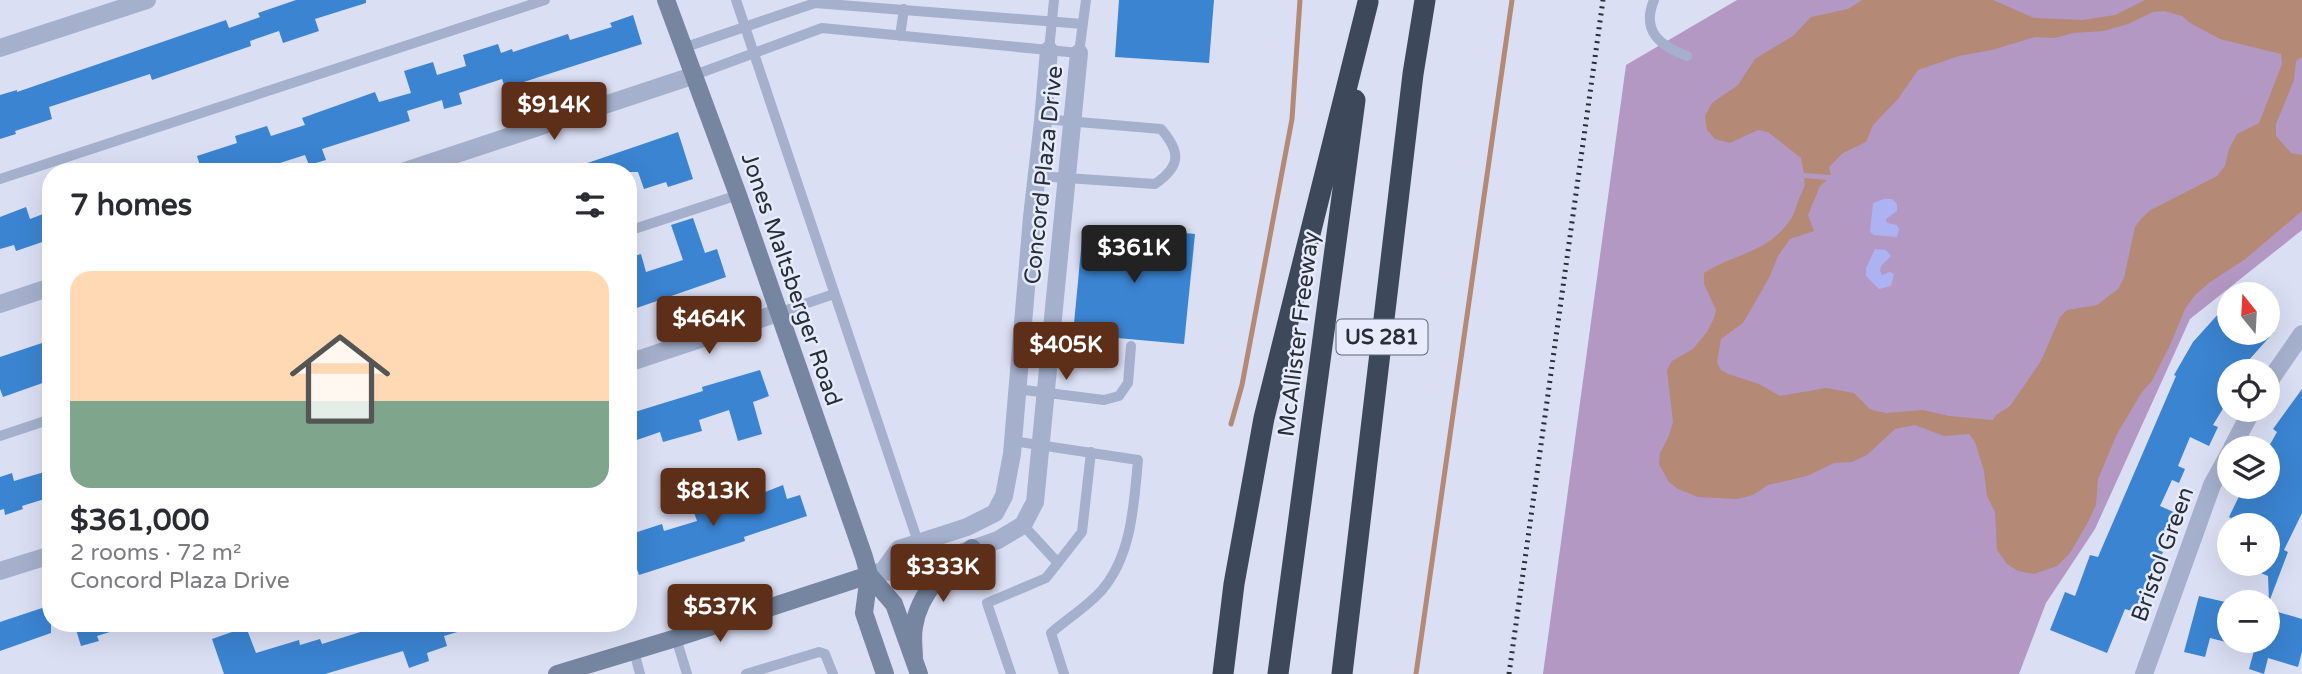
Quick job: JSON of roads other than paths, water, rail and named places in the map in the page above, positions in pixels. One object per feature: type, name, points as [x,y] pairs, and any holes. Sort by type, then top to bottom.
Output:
[{"type":"highway","name":"US 281","points":[[1342,674],[1413,74],[1425,0]]},
{"type":"highway","points":[[1223,674],[1234,584],[1264,418],[1368,1]]},
{"type":"highway","name":"McAllister Freeway","points":[[1278,674],[1368,1]]},
{"type":"main road","name":"Jones Maltsberger Road","points":[[666,0],[778,313],[876,573],[894,604],[917,667]]},
{"type":"main road","points":[[917,667],[914,627],[922,599],[943,572],[972,548]]},
{"type":"main road","name":"Jones Maltsberger Road","points":[[876,573],[864,613],[884,674]]},
{"type":"main road","points":[[557,674],[581,670],[876,573]]},
{"type":"street","points":[[0,48],[147,0]]},
{"type":"street","name":"Concord Plaza Drive","points":[[876,573],[898,548],[967,527],[995,513],[1004,496],[1013,441],[1049,50]]},
{"type":"street","name":"Concord Plaza Drive","points":[[1023,525],[1035,502],[1079,52]]},
{"type":"street","points":[[429,163],[692,76]]},
{"type":"street","points":[[0,304],[42,290]]},
{"type":"street","points":[[637,360],[778,313]]},
{"type":"street","points":[[2280,366],[2302,334]]},
{"type":"street","name":"Bristol Green","points":[[2144,674],[2217,476]]},
{"type":"street","points":[[876,573],[903,573],[999,540],[1023,525]]},
{"type":"street","points":[[0,571],[42,558]]},
{"type":"lane","points":[[49,163],[545,0]]},
{"type":"lane","points":[[736,0],[918,542]]},
{"type":"lane","points":[[1049,50],[1054,0]]},
{"type":"lane","points":[[692,76],[822,28],[1079,52],[1086,0]]},
{"type":"lane","points":[[1654,0],[1649,16],[1659,41],[1671,50],[1687,56]]},
{"type":"lane","points":[[683,48],[815,3],[1083,24]]},
{"type":"lane","points":[[900,36],[904,9]]},
{"type":"lane","points":[[1037,176],[1155,184],[1169,174],[1175,160],[1174,144],[1161,129],[1043,119]]},
{"type":"lane","points":[[0,179],[42,165]]},
{"type":"lane","points":[[637,228],[738,195]]},
{"type":"lane","points":[[778,313],[834,294]]},
{"type":"lane","points":[[1016,389],[1104,400],[1119,396],[1128,383],[1131,346]]},
{"type":"lane","points":[[0,436],[42,422]]},
{"type":"lane","points":[[1013,441],[1138,460],[1133,515],[1122,555],[1102,590],[1051,633],[1064,674]]},
{"type":"lane","points":[[1011,674],[987,603],[1046,578],[1082,533],[1091,452]]},
{"type":"lane","points":[[1023,525],[1058,563]]},
{"type":"lane","points":[[676,638],[687,674]]},
{"type":"lane","points":[[634,651],[640,674]]},
{"type":"lane","points":[[746,674],[819,652],[825,654],[833,674]]},
{"type":"waterway","points":[[1231,424],[1242,385],[1292,119],[1300,0]]},
{"type":"waterway","points":[[1416,674],[1512,0]]},
{"type":"railway","points":[[1509,674],[1603,0]]}]
